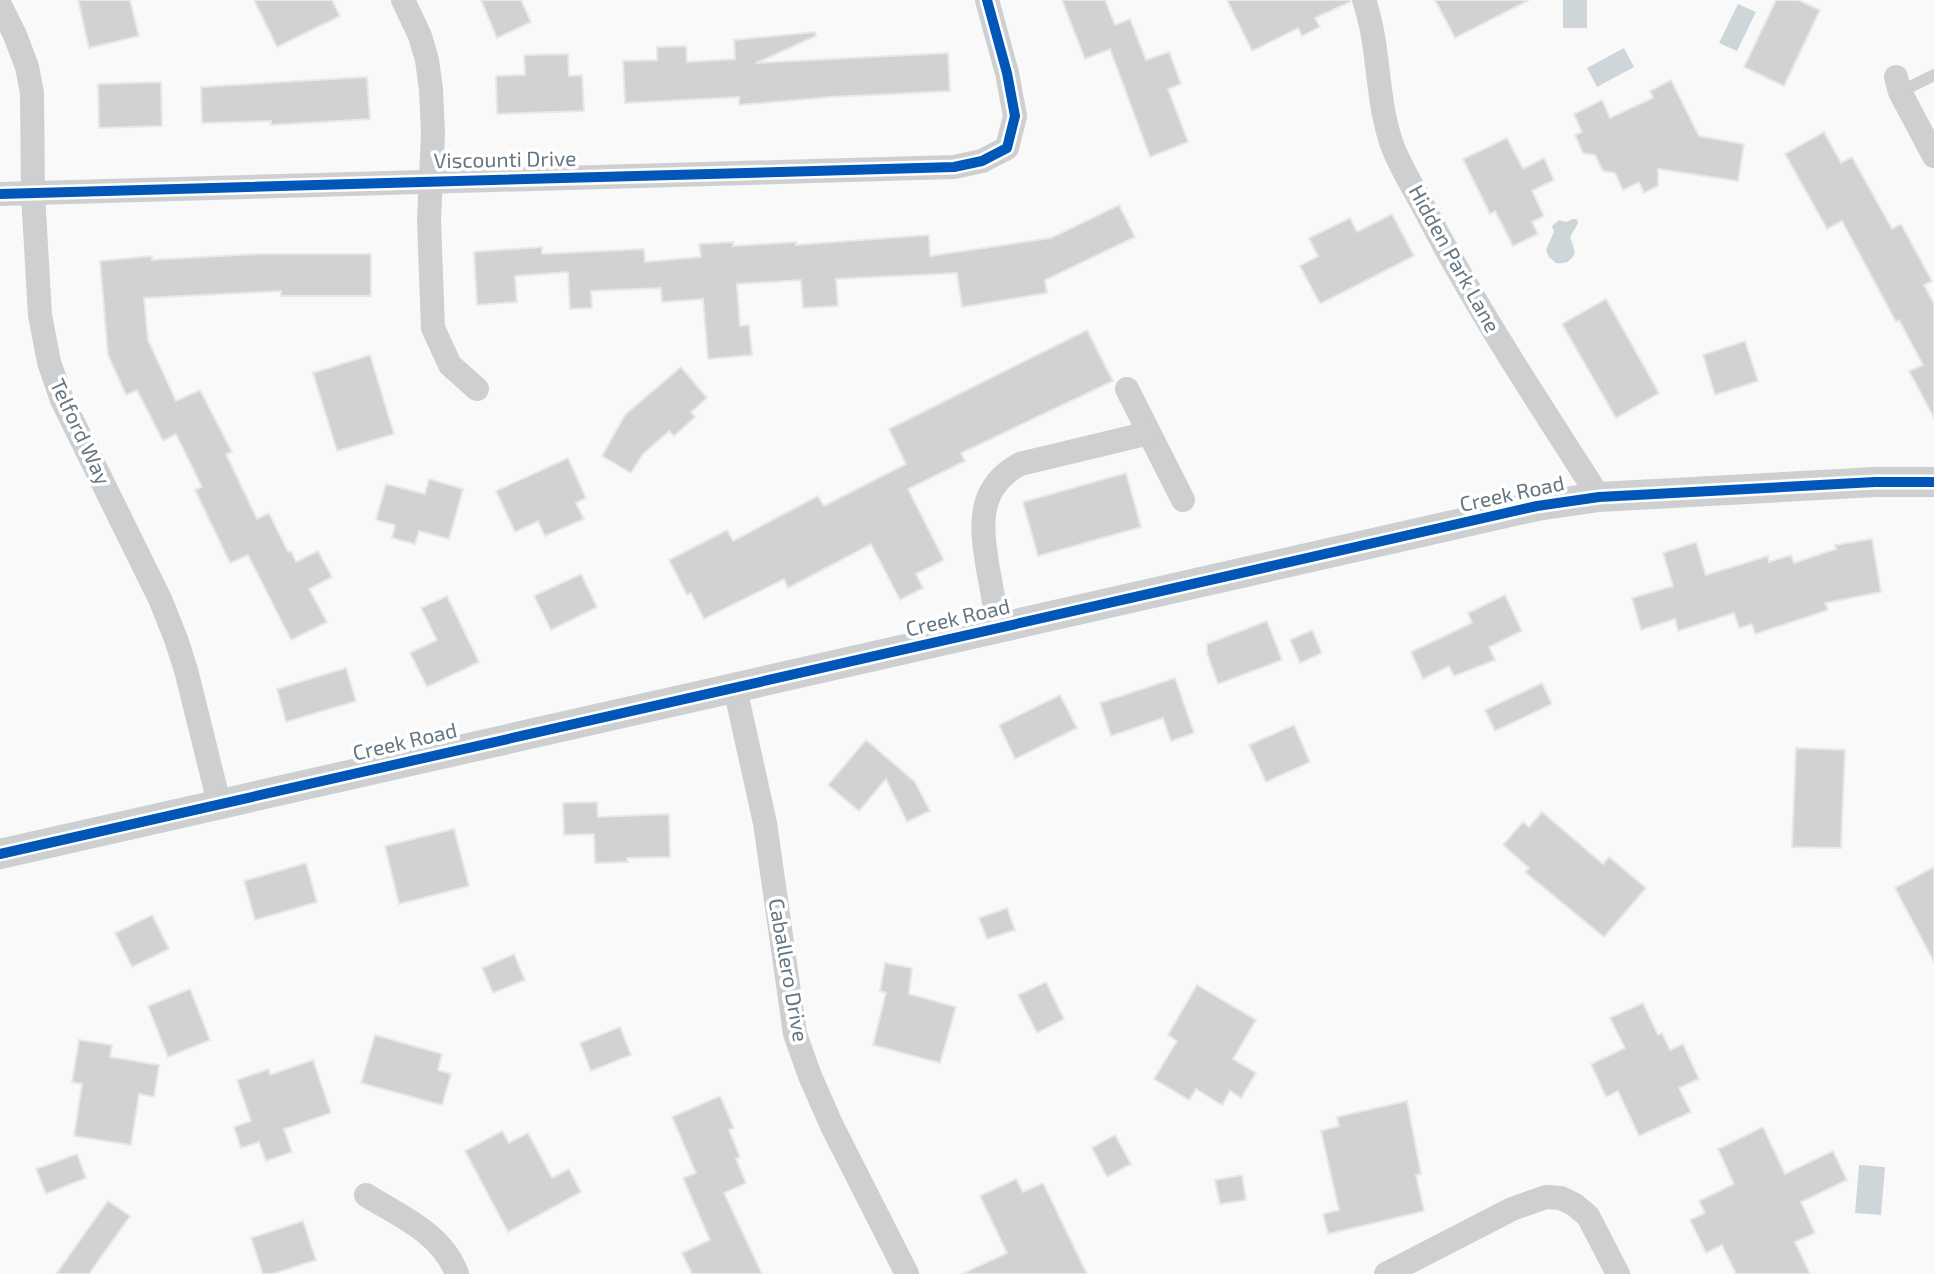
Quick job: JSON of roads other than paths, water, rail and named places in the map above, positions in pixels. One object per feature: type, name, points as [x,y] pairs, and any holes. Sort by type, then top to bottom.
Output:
[{"type":"street","points":[[403,0],[420,36],[427,60],[433,133],[429,220],[433,328],[450,365],[477,390]]},
{"type":"street","name":"Viscounti Drive","points":[[0,194],[954,167],[982,161],[1007,148],[1015,116],[1007,73],[987,0]]},
{"type":"street","name":"Hidden Park Lane","points":[[1364,0],[1376,43],[1385,124],[1395,152],[1492,330],[1599,497]]},
{"type":"street","name":"Telford Way","points":[[0,5],[15,35],[33,93],[33,194],[40,315],[49,362],[62,400],[160,599],[176,639],[219,803]]},
{"type":"street","points":[[1898,85],[1934,156]]},
{"type":"street","points":[[1127,389],[1183,500]]},
{"type":"street","points":[[998,628],[982,531],[983,513],[998,480],[1020,464],[1149,433]]},
{"type":"street","name":"Creek Road","points":[[0,854],[1537,506],[1599,497],[1875,482],[1934,482]]},
{"type":"street","name":"Caballero Drive","points":[[734,688],[765,823],[795,1034],[832,1126],[907,1274]]},
{"type":"street","points":[[366,1195],[430,1235],[446,1251],[457,1274]]},
{"type":"street","points":[[1386,1274],[1513,1209],[1546,1197],[1561,1198],[1588,1216],[1618,1274]]},
{"type":"lane","points":[[1898,85],[1934,75]]}]
